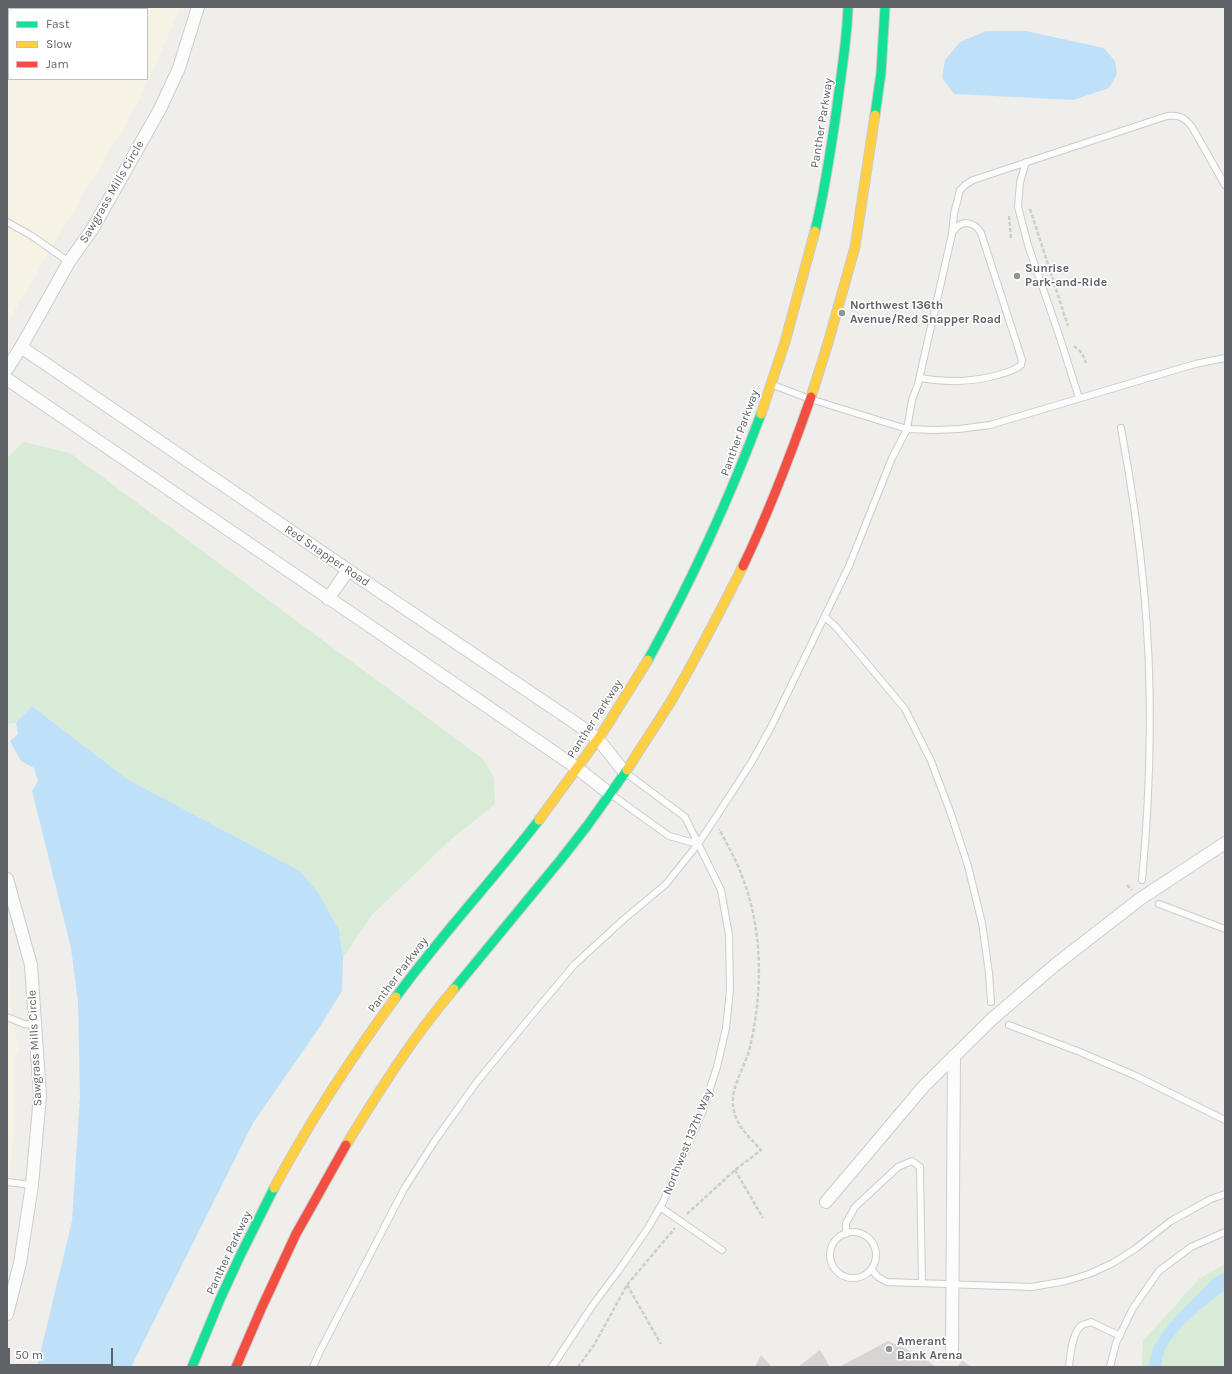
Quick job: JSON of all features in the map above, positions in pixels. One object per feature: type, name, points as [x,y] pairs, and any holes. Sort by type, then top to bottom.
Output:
[{"type":"main road","name":"Panther Parkway","points":[[192,1367],[221,1297],[262,1212],[293,1154],[336,1083],[362,1043],[407,981],[529,833],[598,739],[651,653],[709,541],[745,457],[771,385],[794,309],[823,192],[847,32],[848,7]]},
{"type":"main road","points":[[236,1367],[296,1234],[347,1144],[392,1072],[436,1010],[538,888],[582,832],[625,773],[668,704],[717,619],[755,541],[771,504],[810,399],[830,336],[855,246],[881,73],[885,7]]},
{"type":"street","name":"Sawgrass Mills Circle","points":[[7,368],[21,347],[69,262],[93,228],[160,109],[179,68],[198,7]]},
{"type":"street","name":"Red Snapper Road","points":[[21,347],[598,739],[625,773]]},
{"type":"street","points":[[7,379],[577,768],[610,794]]},
{"type":"street","points":[[328,599],[348,570]]},
{"type":"street","points":[[826,1202],[924,1086],[992,1019],[1055,965],[1140,900],[1225,843]]},
{"type":"street","name":"Sawgrass Mills Circle","points":[[7,879],[31,965],[40,1096],[32,1186],[20,1262],[7,1314]]},
{"type":"street","points":[[952,1351],[954,1056]]},
{"type":"lane","points":[[314,1367],[320,1351],[404,1189],[434,1142],[471,1089],[574,965],[666,884],[698,844],[771,728],[849,566],[892,458],[907,429],[912,400],[920,378],[952,234],[954,214],[960,190],[973,180],[1167,116],[1177,116],[1186,119],[1225,185]]},
{"type":"lane","points":[[1026,162],[1020,182],[1018,207],[1028,245],[1079,398]]},
{"type":"lane","points":[[7,222],[32,236],[69,262]]},
{"type":"lane","points":[[920,378],[968,381],[1016,370],[1021,365],[1022,360],[981,233],[977,226],[964,223],[957,226],[952,234]]},
{"type":"lane","points":[[771,385],[810,399],[907,429],[959,429],[990,424],[1194,364],[1225,358]]},
{"type":"lane","points":[[1121,428],[1139,543],[1147,634],[1150,766],[1142,880]]},
{"type":"lane","points":[[825,617],[865,661],[905,709],[931,761],[951,814],[973,885],[982,923],[989,973],[991,1002]]},
{"type":"lane","name":"Northwest 137th Way","points":[[552,1367],[660,1208],[702,1113],[717,1067],[726,1028],[730,990],[729,935],[721,890],[685,817],[625,773]]},
{"type":"lane","points":[[610,794],[669,836],[698,844]]},
{"type":"lane","points":[[1159,904],[1225,929]]},
{"type":"lane","points":[[7,1017],[24,1024],[35,1025]]},
{"type":"lane","points":[[1009,1025],[1080,1052],[1225,1120]]},
{"type":"lane","points":[[846,1234],[846,1223],[855,1207],[898,1166],[912,1160],[920,1167],[922,1283]]},
{"type":"lane","points":[[7,1182],[32,1186]]},
{"type":"lane","points":[[871,1269],[878,1277],[888,1282],[1032,1287],[1058,1283],[1089,1274],[1113,1263],[1135,1249],[1171,1221],[1211,1199],[1225,1194]]},
{"type":"lane","points":[[660,1208],[722,1250]]},
{"type":"lane","points":[[854,1232],[869,1238],[874,1245],[876,1253],[875,1262],[871,1269],[865,1275],[857,1278],[841,1274],[835,1269],[831,1261],[833,1244],[838,1238],[854,1232]]},
{"type":"lane","points":[[1110,1367],[1116,1343],[1133,1308],[1160,1271],[1191,1247],[1225,1232]]},
{"type":"lane","points":[[1069,1367],[1072,1346],[1081,1326],[1091,1322],[1120,1336]]},
{"type":"path","points":[[1029,204],[1070,332]]},
{"type":"path","points":[[1007,210],[1011,240]]},
{"type":"path","points":[[1072,340],[1075,347],[1082,353],[1086,363]]},
{"type":"path","points":[[578,1367],[594,1345],[628,1285],[680,1222],[734,1170],[761,1150],[742,1130],[736,1119],[733,1099],[733,1094],[750,1049],[757,1014],[759,979],[758,940],[752,906],[742,875],[714,820]]},
{"type":"path","points":[[734,1170],[763,1218]]},
{"type":"path","points":[[628,1285],[661,1344]]},
{"type":"shaded area","points":[[7,7],[181,7],[137,105],[7,323]]},
{"type":"shaded area","points":[[7,960],[10,973],[12,1021],[19,1049],[13,1060],[15,1102],[11,1166],[7,1188]]},
{"type":"green space","points":[[24,442],[70,453],[483,759],[494,778],[495,804],[448,842],[371,916],[343,958],[339,930],[318,892],[300,871],[127,779],[32,706],[16,723],[7,724],[7,458]]},
{"type":"green space","points":[[1225,1264],[1225,1367],[1142,1367],[1143,1341],[1199,1279]]},
{"type":"water","points":[[986,31],[1026,31],[1104,48],[1115,61],[1117,74],[1109,88],[1073,100],[954,94],[942,78],[945,60],[960,42]]},
{"type":"water","points":[[32,706],[127,779],[300,871],[318,892],[339,930],[343,958],[342,991],[319,1028],[253,1123],[131,1367],[37,1367],[72,1221],[80,1097],[78,1002],[71,948],[32,791],[38,781],[34,768],[21,761],[10,741],[18,734],[16,723]]},
{"type":"water","points":[[1225,1272],[1225,1290],[1190,1319],[1173,1337],[1163,1355],[1161,1367],[1148,1367],[1153,1348],[1168,1325],[1214,1278]]},
{"type":"building","name":"Amerant Bank Arena","points":[[888,1341],[921,1356],[936,1367],[839,1367]]},
{"type":"building","points":[[820,1350],[830,1367],[798,1367]]},
{"type":"building","points":[[761,1355],[772,1367],[755,1367]]},
{"type":"building","name":"Amerant Bank Arena","points":[[962,1360],[971,1367],[958,1367]]},
{"type":"traffic: fast","points":[[815,231],[825,185],[835,123],[845,45],[848,7]]},
{"type":"traffic: fast","points":[[875,115],[881,73],[885,7]]},
{"type":"traffic: fast","points":[[648,660],[695,570],[723,509],[761,414]]},
{"type":"traffic: fast","points":[[454,989],[562,858],[627,770]]},
{"type":"traffic: fast","points":[[396,997],[413,974],[539,820]]},
{"type":"traffic: fast","points":[[192,1367],[221,1297],[274,1188]]},
{"type":"traffic: slow","points":[[811,397],[855,247],[875,115]]},
{"type":"traffic: slow","points":[[761,414],[785,342],[815,231]]},
{"type":"traffic: slow","points":[[627,770],[680,686],[743,566]]},
{"type":"traffic: slow","points":[[539,820],[601,735],[648,660]]},
{"type":"traffic: slow","points":[[346,1145],[424,1026],[454,989]]},
{"type":"traffic: slow","points":[[274,1188],[302,1138],[332,1090],[396,997]]},
{"type":"traffic: jam","points":[[743,566],[779,483],[811,397]]},
{"type":"traffic: jam","points":[[236,1367],[296,1234],[346,1145]]},
{"type":"place","name":"Sunrise Park-and-Ride","points":[[1017,276]]},
{"type":"place","name":"Northwest 136th Avenue/Red Snapper Road","points":[[842,313]]},
{"type":"place","name":"Amerant Bank Arena","points":[[889,1349]]}]
